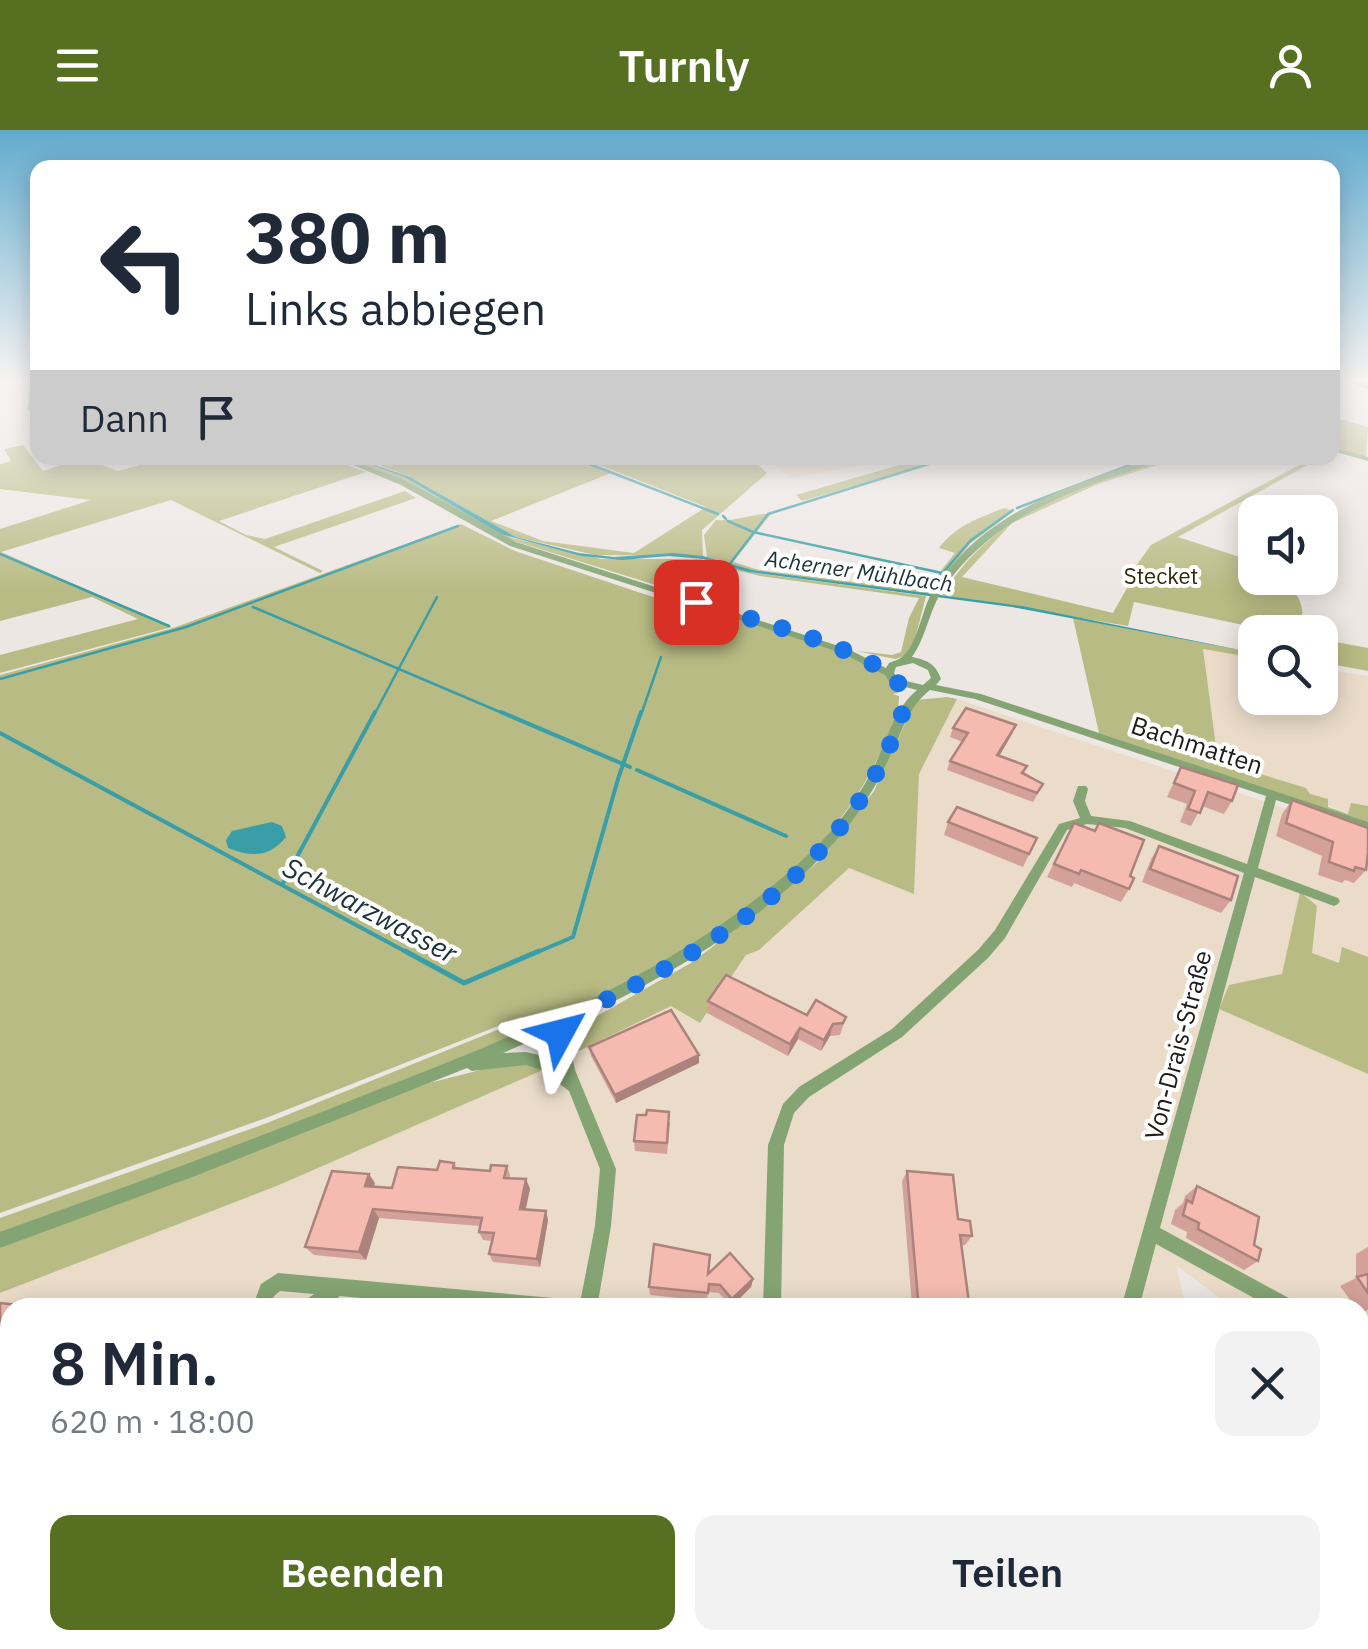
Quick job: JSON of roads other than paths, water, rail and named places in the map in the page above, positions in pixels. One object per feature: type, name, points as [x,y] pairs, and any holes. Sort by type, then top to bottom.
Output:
[{"type":"street","points":[[1340,452],[1368,460]]},
{"type":"street","points":[[359,465],[389,476],[513,544],[845,651],[926,664]]},
{"type":"street","points":[[889,673],[920,640],[934,595],[972,547],[1004,521],[1059,493],[1141,465]]},
{"type":"street","points":[[0,1240],[540,1032],[694,953],[751,912],[806,864],[855,810],[886,754],[904,710],[928,683],[920,640]]},
{"type":"street","points":[[845,651],[889,673],[900,684],[904,710]]},
{"type":"street","name":"Bachmatten","points":[[900,684],[928,683],[977,696],[1368,826]]},
{"type":"street","points":[[1082,788],[1078,801],[1087,820]]},
{"type":"street","name":"Von-Drais-Straße","points":[[1133,1298],[1272,794]]},
{"type":"street","points":[[772,1298],[776,1145],[788,1108],[804,1092],[897,1033],[945,993],[1000,934],[1057,833],[1074,822],[1087,820],[1126,824],[1334,901]]},
{"type":"street","points":[[558,1023],[574,1087],[608,1169],[604,1226],[590,1298]]},
{"type":"street","points":[[540,1032],[548,1062],[574,1087]]},
{"type":"street","points":[[451,1068],[513,1058],[548,1062]]},
{"type":"street","points":[[1152,1233],[1272,1298]]},
{"type":"street","points":[[264,1298],[267,1290],[278,1282],[444,1298]]},
{"type":"street","points":[[323,1298],[336,1289]]},
{"type":"water","points":[[372,465],[410,477],[516,537],[579,553],[614,557],[673,553],[703,556],[753,570],[1022,606],[1238,650],[1012,607],[748,572],[703,559],[669,556],[622,560],[581,556],[501,534],[406,478]]},
{"type":"water","points":[[272,822],[282,826],[286,837],[273,849],[252,854],[228,848],[226,840],[232,831]]},
{"type":"waterway","points":[[592,465],[718,514]]},
{"type":"waterway","points":[[754,532],[768,514],[926,465]]},
{"type":"waterway","points":[[1017,508],[1130,465]]},
{"type":"waterway","name":"Acherner Mühlbach","points":[[925,594],[970,541],[1013,510]]},
{"type":"waterway","points":[[723,516],[726,519]]},
{"type":"waterway","points":[[728,521],[754,532]]},
{"type":"waterway","points":[[0,679],[186,627],[458,526]]},
{"type":"waterway","points":[[729,565],[754,532]]},
{"type":"waterway","name":"Acherner Mühlbach","points":[[754,532],[942,573]]},
{"type":"waterway","points":[[0,554],[169,626]]},
{"type":"waterway","points":[[399,669],[437,597]]},
{"type":"waterway","points":[[253,607],[399,669]]},
{"type":"waterway","name":"Schwarzwasser","points":[[641,715],[661,657]]},
{"type":"waterway","points":[[374,715],[399,669]]},
{"type":"waterway","points":[[399,669],[507,715]]},
{"type":"waterway","points":[[283,883],[375,712]]},
{"type":"waterway","points":[[501,712],[623,764]]},
{"type":"waterway","name":"Schwarzwasser","points":[[623,764],[641,712]]},
{"type":"waterway","name":"Schwarzwasser","points":[[0,733],[410,954]]},
{"type":"waterway","name":"Schwarzwasser","points":[[533,954],[573,937],[623,764]]},
{"type":"waterway","name":"Schwarzwasser","points":[[623,764],[630,767]]},
{"type":"waterway","points":[[637,770],[786,836]]},
{"type":"waterway","name":"Schwarzwasser","points":[[405,951],[464,983],[539,951]]},
{"type":"park label","name":"Stecket","points":[[1161,576]]}]
